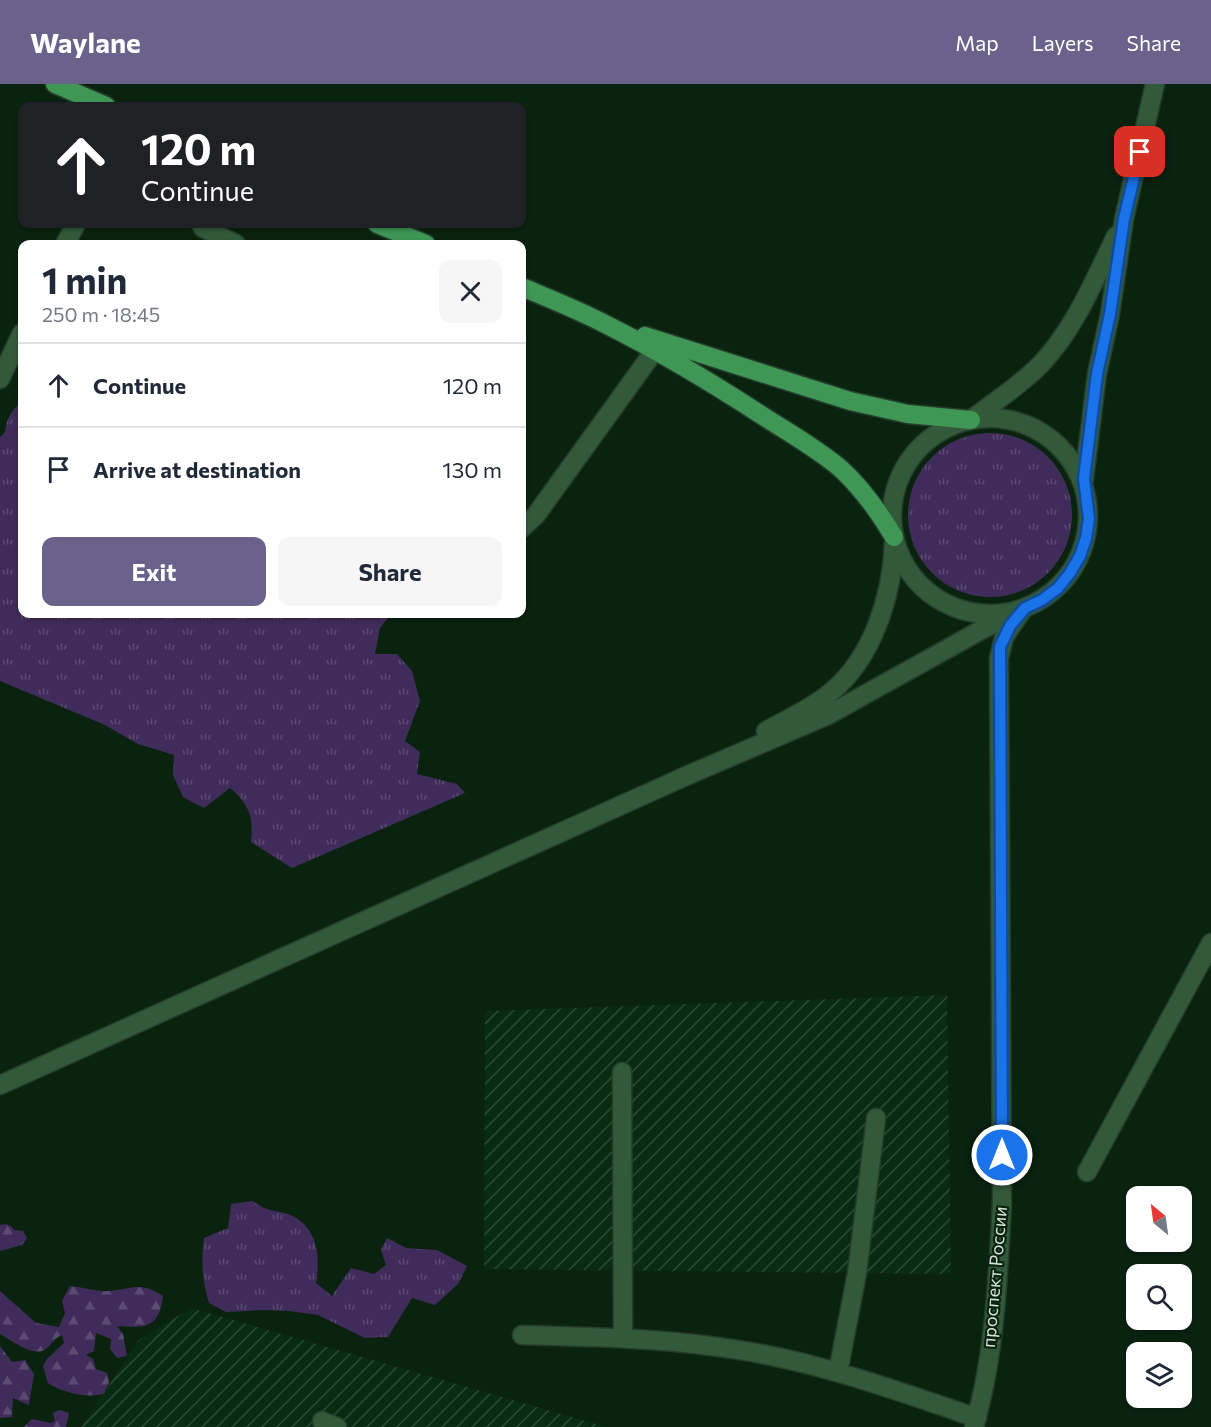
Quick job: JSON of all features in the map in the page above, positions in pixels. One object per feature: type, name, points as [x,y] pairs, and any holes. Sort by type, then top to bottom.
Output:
[{"type":"main road","points":[[55,84],[97,102]]},
{"type":"main road","points":[[387,228],[416,240]]},
{"type":"main road","points":[[526,289],[603,323],[718,386],[840,469],[879,510],[894,537]]},
{"type":"main road","points":[[603,323],[850,401],[908,414],[971,420]]},
{"type":"street","points":[[0,1085],[686,776],[828,715],[983,629],[1042,600],[1058,588],[1080,556],[1086,538],[1089,519],[1084,479],[1097,374],[1110,314],[1124,219],[1155,84]]},
{"type":"street","points":[[971,420],[1041,364],[1063,336],[1084,302],[1124,219]]},
{"type":"street","points":[[203,228],[216,240]]},
{"type":"street","points":[[0,379],[18,341]]},
{"type":"street","points":[[526,524],[536,515],[655,350]]},
{"type":"street","points":[[686,776],[820,700],[846,677],[858,661],[878,621],[891,575],[894,537],[892,503],[896,486],[908,462],[925,442],[939,432],[971,420],[991,417],[1010,420],[1046,435],[1061,448],[1084,479]]},
{"type":"street","points":[[894,537],[904,563],[921,586],[943,603],[969,612],[990,614],[1025,608]]},
{"type":"street","points":[[956,608],[983,629],[993,643],[999,658]]},
{"type":"street","points":[[999,658],[1004,637],[1025,608]]},
{"type":"street","name":"проспект России","points":[[976,1422],[987,1365],[998,1285],[1002,1203],[999,658]]},
{"type":"street","points":[[1087,1172],[1211,943]]},
{"type":"street","points":[[622,1072],[622,1337]]},
{"type":"street","points":[[838,1372],[857,1273],[876,1118]]},
{"type":"street","points":[[522,1335],[622,1337],[745,1351],[838,1372],[976,1422]]},
{"type":"shaded area","points":[[947,995],[951,1274],[484,1269],[485,1011]]},
{"type":"shaded area","points":[[191,1308],[607,1427],[81,1427],[139,1340]]},
{"type":"green space","points":[[18,405],[18,618],[388,618],[380,628],[375,654],[397,654],[412,671],[420,701],[405,741],[420,752],[417,774],[457,784],[465,793],[292,868],[251,842],[252,825],[249,812],[242,800],[230,788],[204,808],[183,797],[173,775],[174,755],[138,744],[105,725],[0,681],[0,437],[5,432],[10,415]]},
{"type":"green space","points":[[990,433],[1021,439],[1048,457],[1066,484],[1072,515],[1066,546],[1048,573],[1021,591],[990,597],[959,591],[932,573],[914,546],[908,515],[914,484],[932,457],[959,439]]},
{"type":"green space","points":[[252,1201],[264,1208],[293,1216],[304,1224],[316,1247],[318,1265],[316,1283],[332,1296],[351,1268],[374,1274],[386,1265],[381,1250],[387,1238],[406,1248],[437,1250],[467,1266],[458,1284],[435,1305],[412,1298],[388,1337],[365,1338],[318,1315],[264,1310],[226,1312],[209,1303],[203,1270],[204,1238],[228,1228],[231,1204]]},
{"type":"green space","points":[[6,1224],[14,1230],[23,1231],[27,1238],[22,1245],[0,1251],[0,1225]]},
{"type":"green space","points":[[70,1286],[104,1291],[142,1287],[163,1296],[161,1307],[154,1321],[143,1326],[117,1326],[123,1334],[127,1356],[117,1358],[110,1349],[111,1339],[96,1333],[94,1351],[86,1355],[93,1359],[96,1369],[107,1373],[109,1382],[104,1394],[75,1394],[48,1383],[43,1366],[64,1343],[62,1335],[39,1352],[27,1349],[0,1334],[0,1291],[36,1323],[59,1327],[65,1313],[62,1301]]},
{"type":"green space","points":[[0,1346],[12,1362],[25,1360],[34,1374],[29,1405],[13,1398],[12,1417],[0,1418]]},
{"type":"green space","points":[[59,1410],[69,1413],[66,1427],[24,1427],[32,1419],[51,1423],[55,1421],[53,1413]]},
{"type":"route","points":[[1002,1155],[1000,647],[1016,617],[1025,608],[1042,600],[1058,588],[1070,573],[1080,556],[1086,538],[1089,519],[1084,479],[1097,374],[1110,314],[1124,219],[1140,152]]}]
